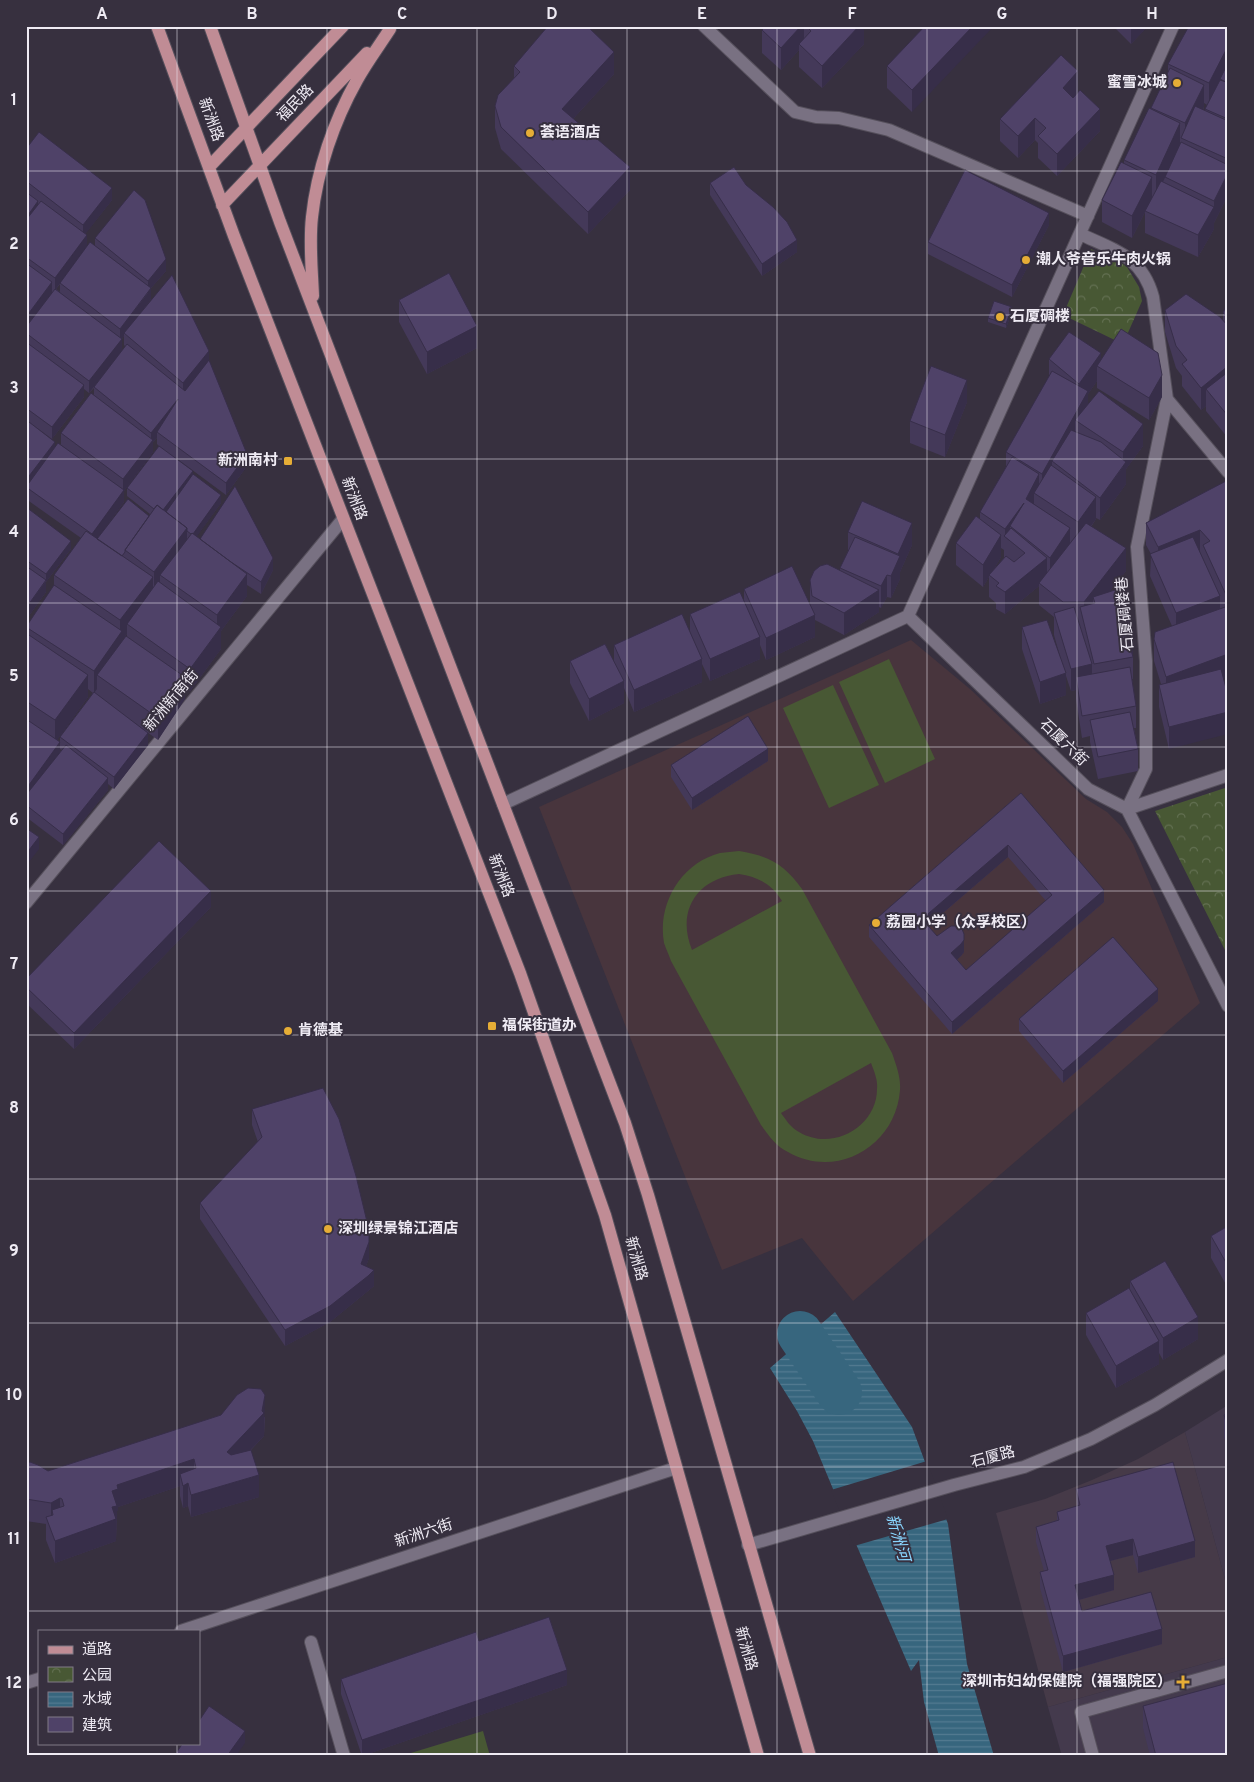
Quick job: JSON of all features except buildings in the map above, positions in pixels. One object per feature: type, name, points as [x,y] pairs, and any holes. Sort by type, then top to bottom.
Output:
[{"type":"main road","name":"新洲路","points":[[157,26],[222,205],[516,963],[563,1092],[605,1215],[758,1756]]},
{"type":"main road","name":"新洲路","points":[[210,26],[260,166],[613,1091],[636,1157],[810,1756]]},
{"type":"main road","name":"福民路","points":[[209,167],[343,26]]},
{"type":"main road","name":"福民路","points":[[222,205],[391,28]]},
{"type":"main road","points":[[314,309],[311,260],[312,217],[319,175],[335,126],[356,80],[391,28]]},
{"type":"street","points":[[704,26],[795,112],[839,118],[890,130],[1088,216]]},
{"type":"street","points":[[503,804],[908,616],[1173,26]]},
{"type":"street","name":"石厦碉楼巷","points":[[1080,234],[1126,256],[1144,274],[1153,297],[1167,399],[1137,547],[1146,661],[1146,769],[1128,809]]},
{"type":"street","points":[[1167,399],[1228,472]]},
{"type":"street","name":"新洲新南街","points":[[26,903],[343,519]]},
{"type":"street","name":"石厦六街","points":[[908,616],[1088,790],[1128,809]]},
{"type":"street","points":[[1228,775],[1128,809],[1228,1006]]},
{"type":"street","name":"石厦路","points":[[748,1545],[954,1485],[1024,1467],[1091,1439],[1155,1405],[1228,1360]]},
{"type":"street","name":"新洲六街","points":[[184,1630],[676,1468]]},
{"type":"street","points":[[311,1642],[344,1756]]},
{"type":"street","points":[[1093,1756],[1081,1712],[1228,1671]]},
{"type":"street","points":[[26,1683],[38,1679]]},
{"type":"shaded area","name":"荔园小学（众孚校区）","points":[[911,640],[970,689],[1086,799],[1107,812],[1122,827],[1133,844],[1200,1003],[853,1301],[802,1238],[722,1270],[539,807]]},
{"type":"shaded area","points":[[1228,1405],[1228,1590],[1185,1432]]},
{"type":"shaded area","points":[[1185,1432],[1228,1590],[1228,1657],[1048,1707],[996,1513],[1045,1499],[1092,1480],[1138,1459]]},
{"type":"shaded area","name":"深圳市妇幼保健院（福强院区）","points":[[1228,1657],[1228,1756],[1062,1756],[1048,1707]]},
{"type":"green space","points":[[1091,249],[1127,267],[1139,287],[1142,301],[1123,344],[1063,315]]},
{"type":"green space","points":[[889,659],[935,759],[885,783],[839,682]]},
{"type":"green space","points":[[833,685],[879,785],[829,808],[783,708]]},
{"type":"green space","points":[[1228,787],[1228,956],[1155,811]]},
{"type":"green space","points":[[739,851],[775,862],[789,873],[802,889],[892,1053],[900,1080],[896,1110],[888,1127],[876,1142],[861,1152],[844,1159],[826,1162],[807,1160],[784,1150],[770,1137],[761,1125],[671,961],[664,943],[664,914],[668,900],[683,876],[706,858],[720,853]],"holes":[[[739,874],[764,882],[774,890],[782,901],[692,950],[687,922],[689,910],[694,899],[701,890],[712,882]],[[871,1063],[877,1082],[875,1103],[861,1125],[850,1132],[838,1137],[825,1139],[812,1137],[799,1132],[789,1124],[781,1113]]]},
{"type":"green space","points":[[483,1731],[490,1756],[401,1756]]},
{"type":"water","points":[[835,1312],[912,1427],[948,1524],[967,1664],[994,1756],[939,1756],[924,1702],[919,1660],[911,1671],[813,1441],[770,1368]]},
{"type":"pier","points":[[927,1461],[948,1519],[854,1546],[831,1490]]},
{"type":"waterway","name":"新洲河","points":[[800,1334],[839,1392]]},
{"type":"place","name":"蜜雪冰城","points":[[1177,83]]},
{"type":"place","name":"荟语酒店","points":[[530,133]]},
{"type":"place","name":"潮人爷·音乐牛肉火锅","points":[[1026,260]]},
{"type":"place","name":"石厦碉楼","points":[[1000,317]]},
{"type":"place","name":"新洲南村","points":[[288,461]]},
{"type":"place","name":"荔园小学（众孚校区）","points":[[876,923]]},
{"type":"place","name":"福保街道办","points":[[492,1026]]},
{"type":"place","name":"肯德基","points":[[288,1031]]},
{"type":"place","name":"深圳绿景锦江酒店","points":[[328,1229]]},
{"type":"place","name":"深圳市妇幼保健院（福强院区）","points":[[1183,1682]]}]
